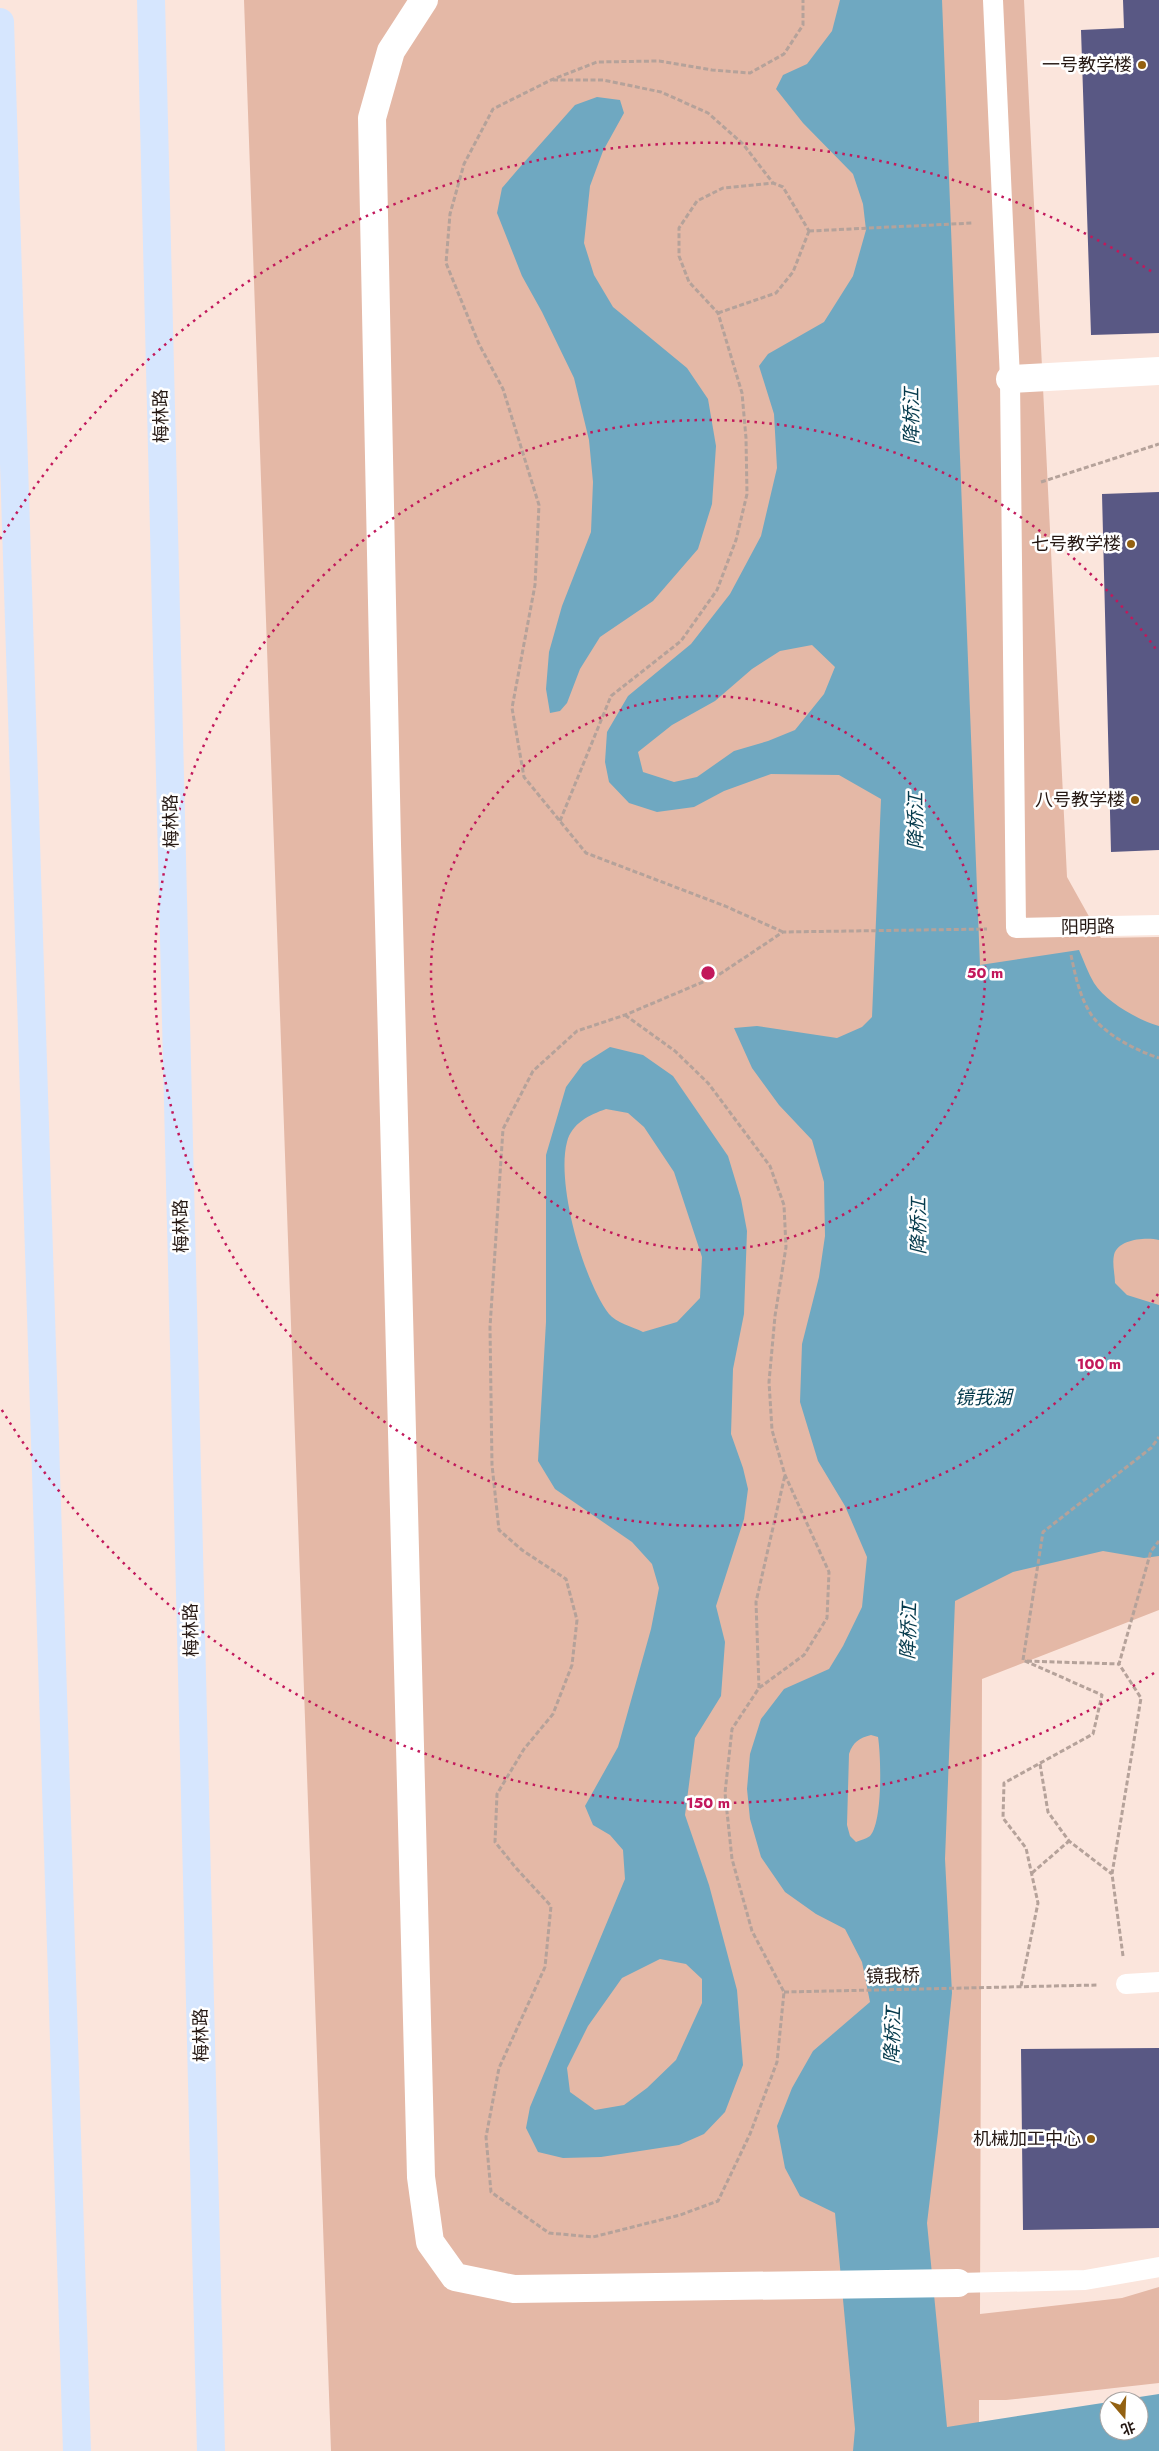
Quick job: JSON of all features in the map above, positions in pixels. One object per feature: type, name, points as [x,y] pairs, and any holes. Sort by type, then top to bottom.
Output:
[{"type":"main road","name":"梅林路","points":[[151,0],[211,2451]]},
{"type":"main road","points":[[0,22],[77,2451]]},
{"type":"street","points":[[424,0],[391,51],[372,118],[387,844],[421,2177],[430,2242],[455,2277],[514,2289],[958,2283]]},
{"type":"street","points":[[1010,379],[1159,371]]},
{"type":"lane","points":[[994,0],[1010,379],[1011,491]]},
{"type":"lane","name":"阳明路","points":[[1011,491],[1016,928],[1159,925]]},
{"type":"lane","points":[[1126,1984],[1159,1982]]},
{"type":"lane","points":[[958,2283],[1084,2280],[1159,2267]]},
{"type":"path","points":[[803,0],[803,25],[784,54],[750,73],[712,70],[659,61],[597,62],[551,80],[493,109],[464,164],[450,214],[446,263],[479,344],[503,389],[539,505],[535,585],[512,708],[524,778],[586,853],[725,906],[783,932],[996,928]]},
{"type":"path","points":[[551,80],[603,80],[661,92],[708,113],[744,144],[773,183]]},
{"type":"path","points":[[560,821],[611,696],[681,641],[717,590],[736,540],[747,494],[746,438],[742,392],[718,313],[689,282],[678,256],[678,228],[697,201],[723,188],[773,183],[783,187],[809,231]]},
{"type":"path","points":[[809,231],[978,222]]},
{"type":"path","points":[[718,313],[776,292],[794,272],[809,231]]},
{"type":"path","points":[[1011,491],[1159,444]]},
{"type":"path","points":[[1066,927],[1076,981],[1089,1012],[1102,1026],[1119,1038],[1159,1058]]},
{"type":"path","points":[[625,1015],[675,1051],[708,1083],[770,1166],[773,1174],[784,1205],[786,1247],[775,1316],[769,1382],[772,1430],[785,1475],[830,1572],[827,1618],[804,1655],[758,1688],[732,1729],[725,1793],[732,1860],[752,1931],[784,1992],[777,2062],[750,2134],[718,2202],[680,2215],[593,2237],[549,2233],[491,2192],[486,2138],[499,2068],[545,1967],[551,1906],[495,1842],[497,1794],[524,1749],[553,1714],[572,1665],[577,1620],[566,1579],[522,1550],[499,1530],[492,1465],[490,1327],[503,1129],[533,1071],[577,1031],[625,1015],[718,976],[783,932]]},
{"type":"path","points":[[1024,1660],[1043,1532],[1151,1448],[1159,1437]]},
{"type":"path","points":[[758,1688],[756,1602],[785,1475]]},
{"type":"path","points":[[1126,1984],[1112,1874],[1141,1698],[1119,1664],[1151,1551],[1159,1541]]},
{"type":"path","points":[[1024,1660],[1119,1664]]},
{"type":"path","points":[[1021,1986],[1038,1903],[1026,1848],[1003,1818],[1004,1783],[1093,1734],[1102,1694],[1024,1660]]},
{"type":"path","points":[[1040,1764],[1048,1812],[1069,1841],[1112,1874]]},
{"type":"path","points":[[1031,1873],[1069,1841]]},
{"type":"path","name":"镜我桥","points":[[784,1992],[1126,1984]]},
{"type":"shaded area","points":[[244,0],[1024,0],[1067,877],[1101,938],[1159,937],[1159,1610],[982,1679],[980,2314],[1122,2298],[1159,2287],[1159,2383],[1006,2400],[979,2400],[979,2451],[331,2451]]},
{"type":"water","name":"镜我湖","points":[[840,0],[942,0],[980,965],[1079,950],[1094,983],[1106,997],[1132,1015],[1159,1026],[1159,1240],[1140,1239],[1127,1242],[1117,1250],[1113,1262],[1115,1283],[1127,1295],[1159,1305],[1159,1556],[1144,1558],[1103,1551],[1013,1572],[955,1601],[945,1859],[952,1993],[927,2223],[947,2427],[1099,2404],[1099,2441],[1149,2441],[1149,2396],[1159,2394],[1159,2451],[853,2451],[855,2429],[835,2213],[800,2196],[785,2168],[777,2126],[792,2088],[813,2051],[870,2002],[862,1962],[845,1929],[816,1914],[785,1892],[761,1857],[750,1819],[747,1789],[750,1754],[761,1719],[784,1689],[829,1669],[843,1646],[862,1607],[867,1557],[845,1506],[818,1461],[800,1402],[802,1344],[819,1277],[825,1236],[824,1182],[812,1140],[779,1105],[752,1068],[734,1028],[757,1026],[837,1038],[862,1027],[872,1017],[881,799],[839,775],[771,774],[724,791],[694,807],[657,812],[629,803],[609,782],[605,762],[607,732],[628,696],[691,644],[730,594],[761,536],[777,468],[774,414],[759,366],[768,354],[824,322],[853,276],[866,230],[863,204],[853,174],[803,123],[776,89],[783,75],[807,64],[832,31]],"holes":[[[812,645],[835,667],[824,694],[795,730],[768,741],[734,751],[697,777],[674,782],[643,772],[638,752],[672,725],[715,701],[752,669],[780,651]],[[871,1735],[878,1737],[880,1788],[877,1817],[870,1836],[856,1842],[850,1836],[847,1825],[849,1754],[852,1746],[857,1741]]]},
{"type":"water","points":[[597,97],[620,100],[624,113],[603,151],[590,186],[584,243],[594,275],[613,307],[687,368],[708,399],[716,446],[712,504],[698,549],[653,601],[600,637],[580,669],[567,703],[560,711],[550,713],[546,689],[549,652],[562,606],[591,532],[593,482],[589,440],[574,378],[522,276],[497,213],[502,188],[520,167],[575,105]]},
{"type":"water","points":[[610,1047],[643,1055],[673,1076],[728,1156],[741,1199],[747,1231],[744,1314],[733,1369],[731,1434],[748,1489],[744,1519],[716,1606],[725,1642],[721,1696],[695,1738],[685,1815],[709,1885],[737,1990],[743,2065],[725,2112],[704,2134],[679,2145],[601,2157],[563,2158],[538,2152],[526,2128],[530,2107],[625,1879],[623,1850],[610,1835],[593,1825],[585,1806],[618,1747],[651,1629],[659,1588],[652,1564],[632,1542],[555,1489],[538,1461],[546,1322],[546,1155],[566,1087],[583,1064]],"holes":[[[606,1109],[628,1113],[644,1127],[674,1172],[702,1257],[700,1298],[677,1322],[643,1332],[612,1317],[599,1299],[581,1255],[574,1231],[565,1181],[565,1160],[569,1135],[582,1121]],[[660,1959],[686,1964],[702,1979],[702,2003],[676,2060],[647,2088],[624,2105],[595,2110],[570,2092],[567,2068],[588,2026],[622,1978]]]},
{"type":"building","points":[[1123,0],[1159,0],[1159,333],[1091,335],[1081,30],[1124,28]]},
{"type":"building","points":[[1159,492],[1159,850],[1111,852],[1102,494]]},
{"type":"building","name":"机械加工中心","points":[[1159,2048],[1159,2228],[1023,2230],[1021,2049]]},
{"type":"place","name":"一号教学楼","points":[[1142,65]]},
{"type":"place","name":"七号教学楼","points":[[1131,544]]},
{"type":"place","name":"八号教学楼","points":[[1135,800]]},
{"type":"place","name":"机械加工中心","points":[[1091,2139]]},
{"type":"water label","name":"降桥江","points":[[911,416]]},
{"type":"water label","name":"降桥江","points":[[915,821]]},
{"type":"water label","name":"降桥江","points":[[918,1226]]},
{"type":"water label","name":"降桥江","points":[[908,1631]]},
{"type":"water label","name":"降桥江","points":[[892,2035]]}]
